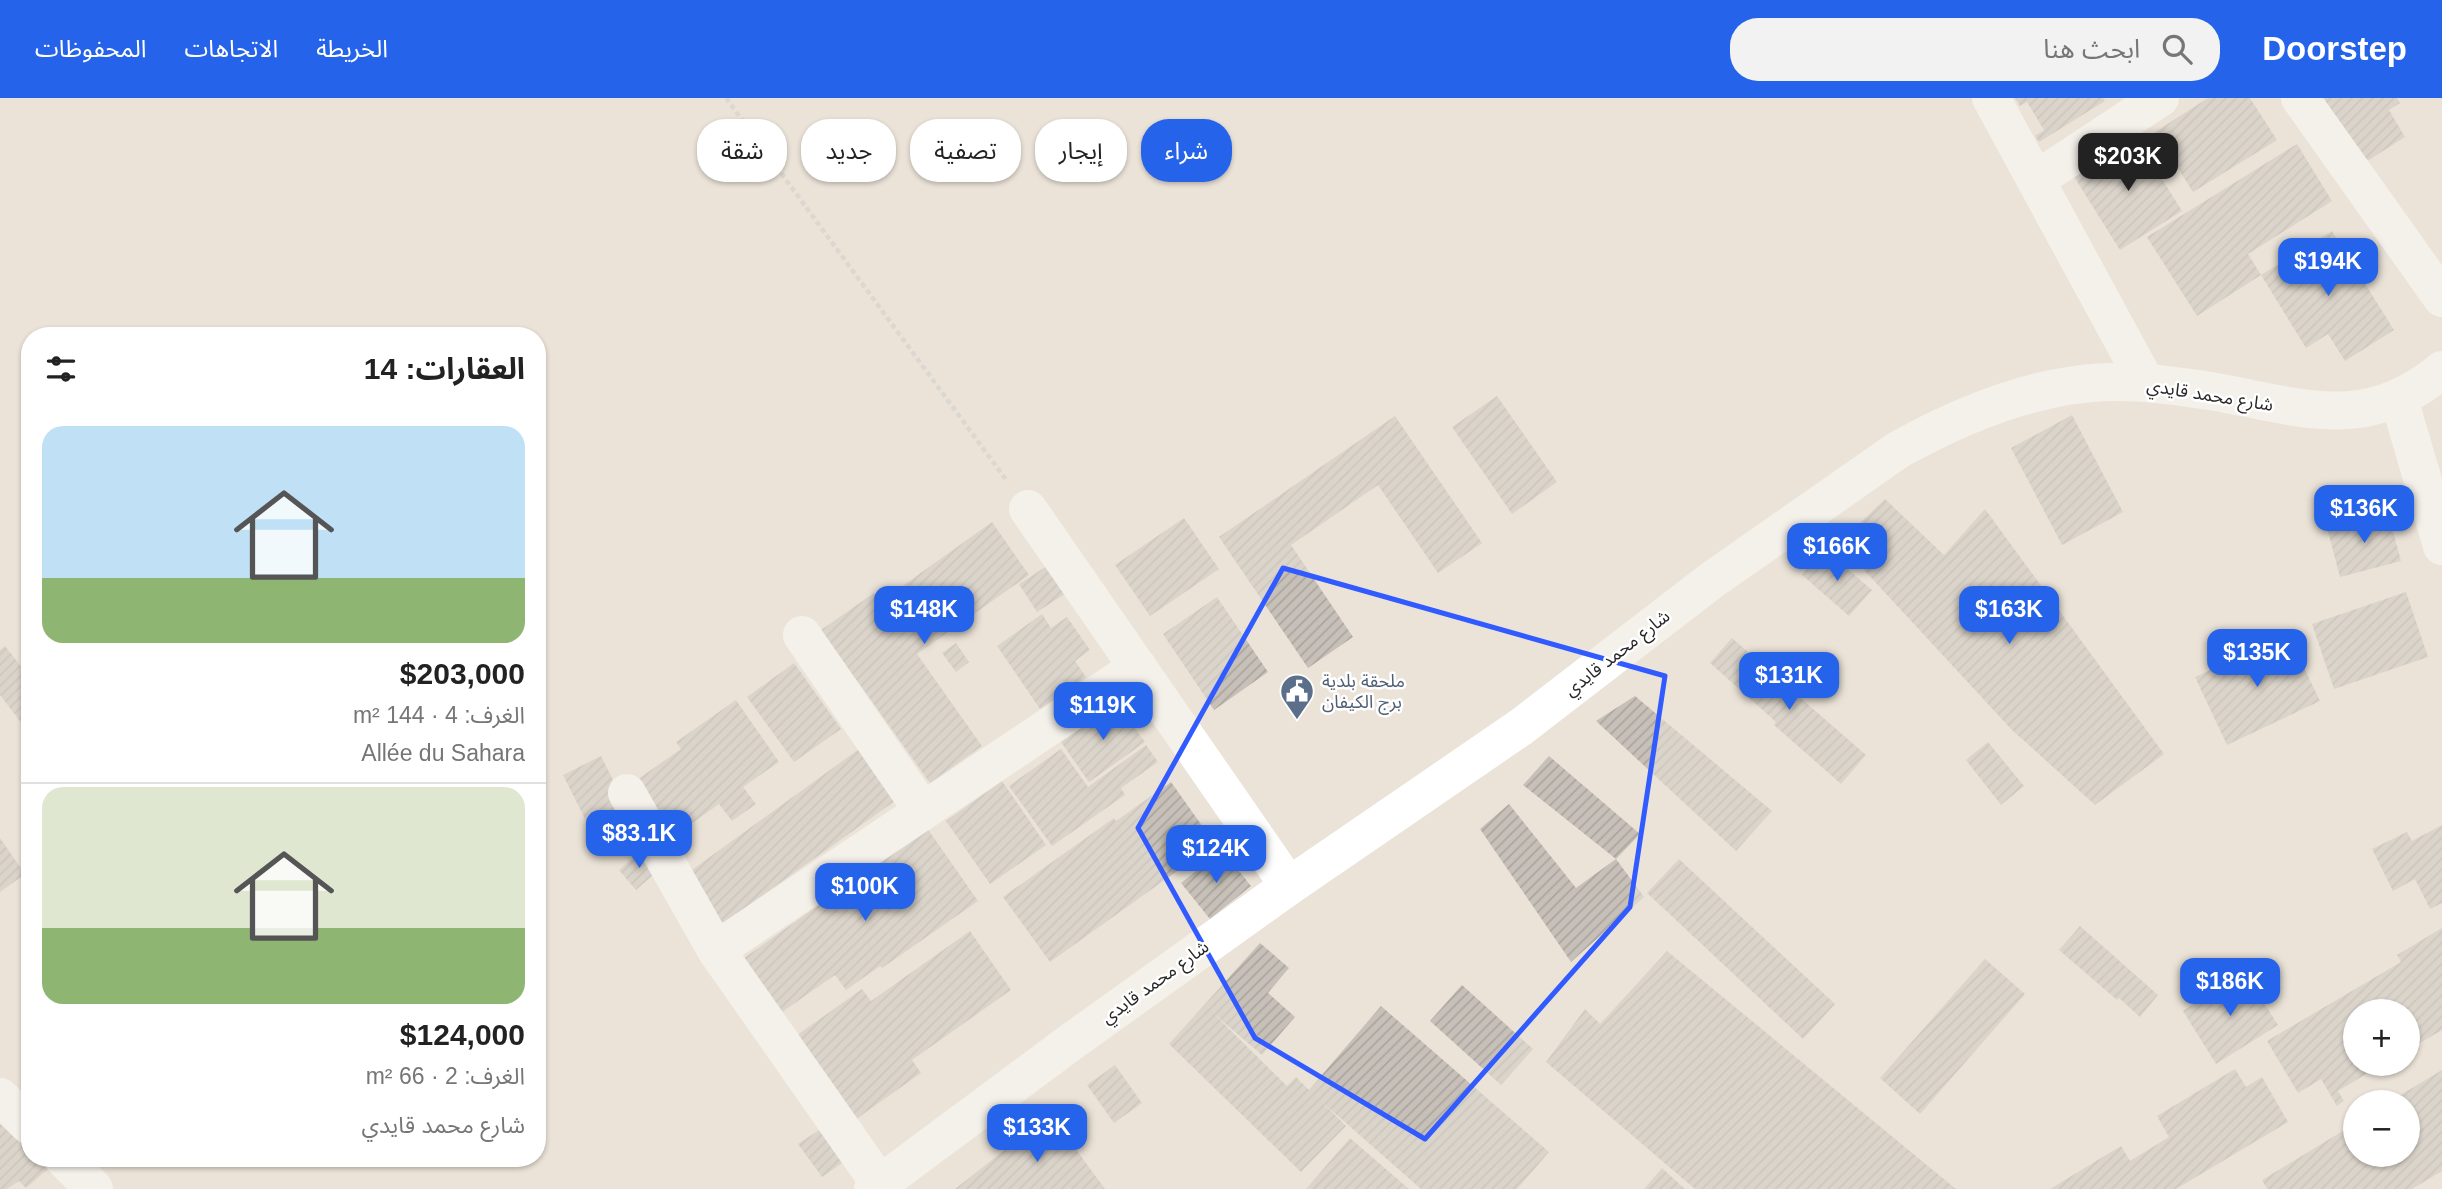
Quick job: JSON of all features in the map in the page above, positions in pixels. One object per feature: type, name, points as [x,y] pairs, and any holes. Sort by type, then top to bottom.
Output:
[{"type":"street","points":[[1991,98],[2146,383]]},
{"type":"street","points":[[2036,180],[2160,98]]},
{"type":"street","points":[[2300,98],[2442,298]]},
{"type":"street","name":"شارع محمد قايدي","points":[[876,1186],[1289,886],[1521,727],[1712,580],[1898,450],[1963,417],[2038,393],[2108,382],[2146,383],[2210,391],[2300,410],[2332,412],[2399,399],[2422,387],[2442,370]]},
{"type":"street","points":[[2399,399],[2442,546]]},
{"type":"street","points":[[1028,509],[1289,886]]},
{"type":"street","points":[[802,635],[923,811]]},
{"type":"street","points":[[716,950],[1138,667]]},
{"type":"street","points":[[627,793],[716,950],[876,1186]]},
{"type":"street","points":[[0,1097],[21,1117]]},
{"type":"street","points":[[72,1167],[94,1189]]},
{"type":"path","points":[[726,98],[1028,509]]},
{"type":"highlighted area","points":[[1283,568],[1665,676],[1630,907],[1425,1139],[1255,1038],[1138,828]]},
{"type":"building","points":[[2015,98],[2103,98],[2105,101],[2039,142],[2035,136],[2044,130],[2027,102],[2020,106]]},
{"type":"building","points":[[2208,98],[2250,98],[2277,140],[2193,192],[2155,132]]},
{"type":"building","points":[[2319,98],[2397,98],[2400,103],[2389,110],[2405,137],[2361,165]]},
{"type":"building","points":[[2135,136],[2182,211],[2120,250],[2073,175]]},
{"type":"building","points":[[2297,144],[2332,201],[2248,254],[2261,275],[2197,316],[2147,237]]},
{"type":"building","points":[[2332,231],[2394,330],[2345,361],[2328,334],[2306,348],[2261,275]]},
{"type":"building","points":[[1497,396],[1557,482],[1512,514],[1452,427]]},
{"type":"building","points":[[2072,415],[2123,512],[2062,545],[2011,448]]},
{"type":"building","points":[[1395,416],[1482,543],[1438,573],[1378,485],[1291,545],[1353,637],[1308,668],[1219,537]]},
{"type":"building","points":[[1885,499],[1944,555],[1985,509],[2164,754],[2095,805],[2011,729],[1839,543]]},
{"type":"building","points":[[2388,513],[2401,561],[2340,577],[2327,528]]},
{"type":"building","points":[[1184,518],[1219,569],[1150,616],[1115,565]]},
{"type":"building","points":[[992,522],[1029,575],[917,654],[982,746],[930,783],[821,630],[874,593],[880,602]]},
{"type":"building","points":[[1824,549],[1872,590],[1849,616],[1802,575]]},
{"type":"building","points":[[1050,564],[1068,592],[1037,612],[1019,584]]},
{"type":"building","points":[[2406,592],[2428,657],[2334,689],[2312,624]]},
{"type":"building","points":[[1217,597],[1268,672],[1214,710],[1163,634]]},
{"type":"building","points":[[1042,614],[1051,628],[1067,617],[1090,650],[1075,661],[1086,677],[1040,709],[997,646]]},
{"type":"building","points":[[2288,634],[2320,701],[2227,745],[2195,677]]},
{"type":"building","points":[[1732,638],[1866,755],[1841,784],[1774,725],[1776,722],[1710,663]]},
{"type":"building","points":[[956,643],[969,662],[956,672],[942,653]]},
{"type":"building","points":[[5,646],[21,666],[21,722],[0,695],[0,650]]},
{"type":"building","points":[[794,663],[841,729],[794,762],[747,697]]},
{"type":"building","points":[[1635,696],[1772,811],[1736,851],[1596,721]]},
{"type":"building","points":[[736,700],[779,762],[743,787],[756,804],[732,821],[719,804],[670,839],[631,784],[681,749],[676,742]]},
{"type":"building","points":[[1116,702],[1145,742],[1089,782],[1061,742]]},
{"type":"building","points":[[1988,742],[2024,786],[2001,805],[1966,760]]},
{"type":"building","points":[[1146,745],[1158,762],[1121,788],[1125,795],[1052,846],[1009,786],[1061,749],[1088,787]]},
{"type":"building","points":[[859,749],[895,801],[721,925],[685,875]]},
{"type":"building","points":[[601,756],[639,832],[601,851],[563,775]]},
{"type":"building","points":[[1549,756],[1640,834],[1616,859],[1523,785]]},
{"type":"building","points":[[1002,781],[1046,845],[990,884],[946,821]]},
{"type":"building","points":[[1171,782],[1215,844],[1050,962],[1003,897],[1114,818],[1116,821]]},
{"type":"building","points":[[1509,804],[1576,888],[1616,859],[1644,897],[1571,962],[1480,829]]},
{"type":"building","points":[[2442,825],[2442,903],[2430,909],[2415,879],[2393,891],[2372,849],[2407,832],[2412,841]]},
{"type":"building","points":[[927,828],[978,901],[846,990],[835,975],[782,1012],[744,958]]},
{"type":"building","points":[[0,838],[21,868],[21,877],[0,892]]},
{"type":"building","points":[[642,850],[659,870],[636,890],[619,870]]},
{"type":"building","points":[[1222,850],[1251,886],[1210,919],[1181,883]]},
{"type":"building","points":[[1679,859],[1835,1004],[1803,1039],[1647,893]]},
{"type":"building","points":[[2080,926],[2158,995],[2140,1017],[2059,950]]},
{"type":"building","points":[[2442,928],[2442,1030],[2420,1043],[2420,999],[2343,999],[2343,1076],[2363,1076],[2338,1091],[2343,1102],[2337,1106],[2321,1079],[2298,1093],[2267,1041],[2401,962],[2397,955]]},
{"type":"building","points":[[970,931],[1011,990],[912,1060],[921,1073],[852,1122],[793,1038],[862,989],[871,1001]]},
{"type":"building","points":[[1260,943],[1289,968],[1268,993],[1295,1017],[1262,1055],[1214,1014],[1287,1086],[1296,1077],[1309,1090],[1381,1006],[1549,1152],[1517,1189],[1421,1189],[1322,1102],[1346,1126],[1301,1172],[1169,1044]]},
{"type":"building","points":[[1667,951],[1956,1189],[1695,1189],[1546,1062],[1585,1009],[1600,1024]]},
{"type":"building","points":[[1985,959],[2025,994],[1920,1114],[1880,1078]]},
{"type":"building","points":[[2244,972],[2278,1025],[2216,1064],[2183,1011]]},
{"type":"building","points":[[1462,985],[1533,1049],[1501,1085],[1430,1021]]},
{"type":"building","points":[[1115,1065],[1142,1103],[1114,1123],[1087,1085]]},
{"type":"building","points":[[2235,1069],[2246,1087],[2262,1077],[2288,1122],[2176,1189],[2050,1189],[2121,1146],[2130,1161],[2169,1137],[2157,1116]]},
{"type":"building","points":[[2442,1070],[2442,1171],[2412,1189],[2267,1189],[2262,1180],[2343,1131],[2343,1167],[2420,1167],[2420,1090],[2409,1090]]},
{"type":"building","points":[[1050,1114],[1105,1189],[955,1189]]},
{"type":"building","points":[[0,1115],[21,1134],[21,1167],[50,1167],[26,1188],[19,1181],[7,1189],[0,1189]]},
{"type":"building","points":[[819,1130],[842,1163],[822,1177],[798,1144]]},
{"type":"building","points":[[1350,1138],[1409,1189],[1306,1189]]},
{"type":"building","points":[[1662,1168],[1685,1189],[1644,1189]]},
{"type":"place","name":"ملحقة بلدية برج الكيفان","points":[[1297,721]]}]
